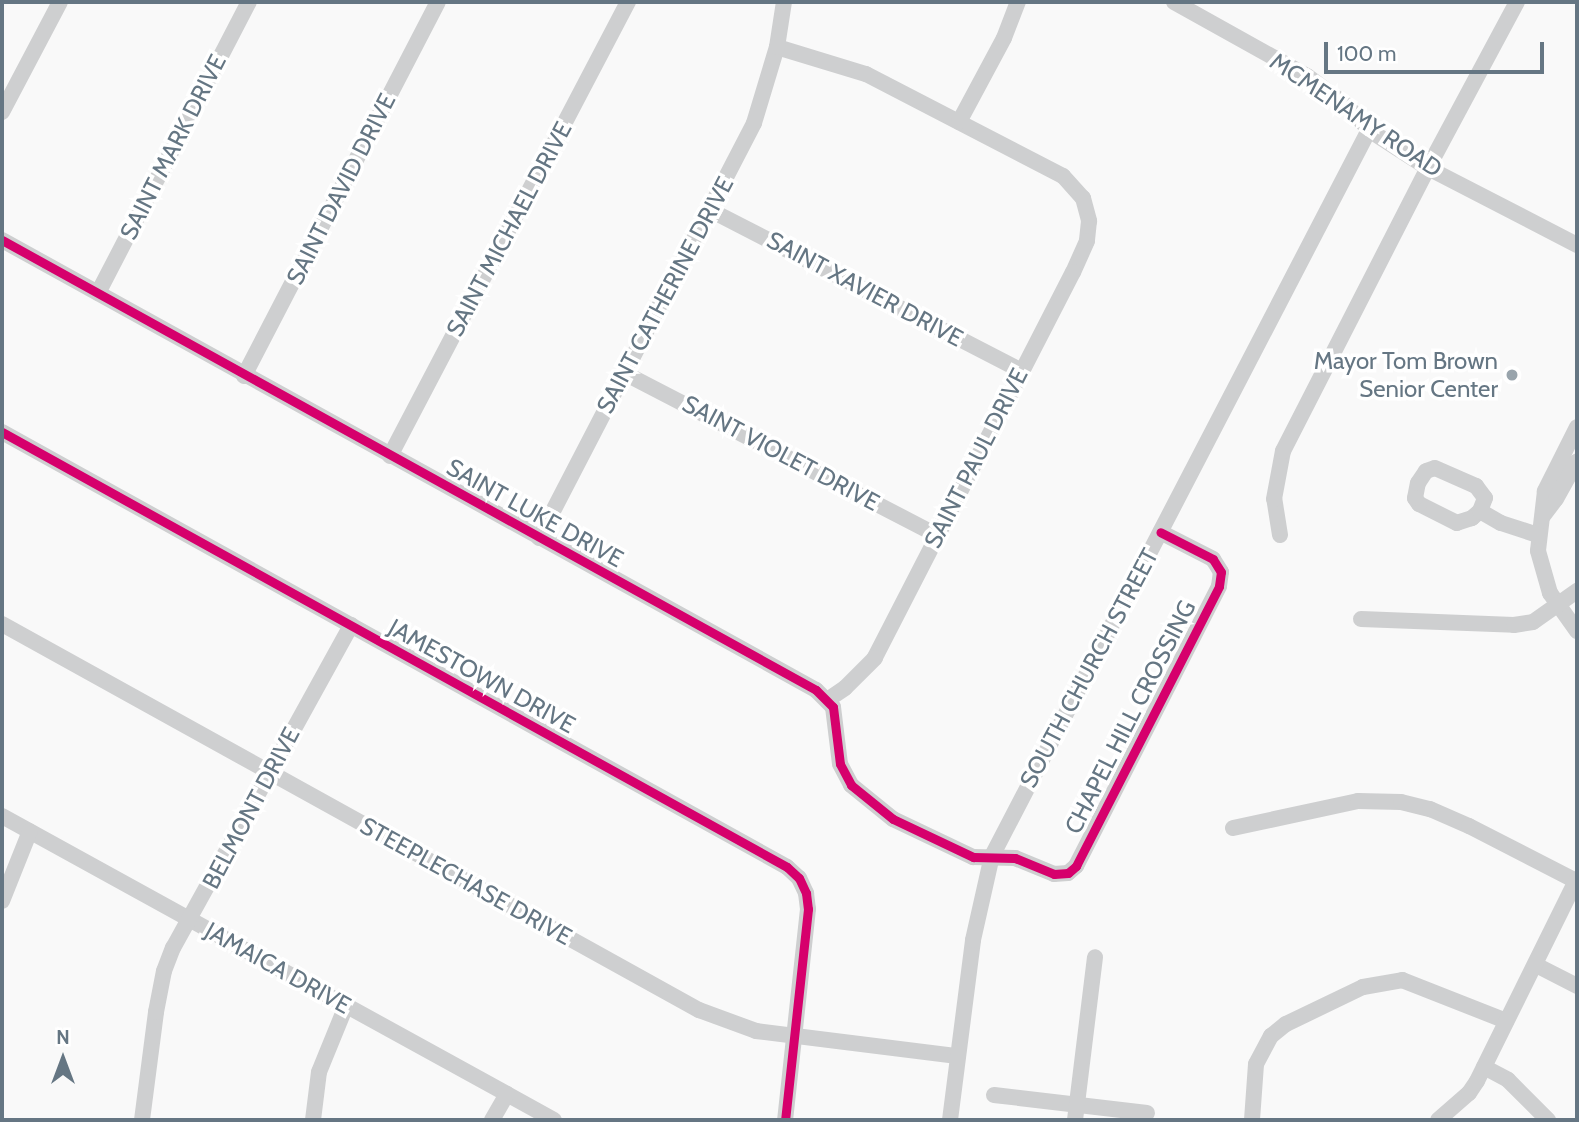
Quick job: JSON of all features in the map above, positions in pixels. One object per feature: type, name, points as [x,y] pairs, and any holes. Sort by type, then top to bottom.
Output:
[{"type":"street","points":[[2,112],[60,2]]},
{"type":"street","name":"SAINT MARK DRIVE","points":[[98,293],[249,2]]},
{"type":"street","name":"SAINT DAVID DRIVE","points":[[244,376],[438,2]]},
{"type":"street","name":"SAINT MICHAEL DRIVE","points":[[390,456],[628,2]]},
{"type":"street","name":"SAINT CATHERINE DRIVE","points":[[539,538],[754,123],[777,47],[784,2]]},
{"type":"street","points":[[777,47],[866,74],[959,122],[1003,38],[1018,2]]},
{"type":"street","name":"MCMENAMY ROAD","points":[[1174,2],[1307,76],[1347,106],[1369,130],[1428,167],[1577,245]]},
{"type":"street","points":[[1280,536],[1274,499],[1283,451],[1428,167],[1517,2]]},
{"type":"street","name":"SAINT PAUL DRIVE","points":[[827,700],[845,688],[875,658],[1087,241],[1089,221],[1083,198],[1063,176],[959,122]]},
{"type":"street","name":"SOUTH CHURCH STREET","points":[[950,1120],[973,940],[992,856],[1369,130]]},
{"type":"street","name":"SAINT XAVIER DRIVE","points":[[710,210],[1020,370]]},
{"type":"street","name":"SAINT LUKE DRIVE","points":[[2,240],[816,690],[827,700]]},
{"type":"street","name":"SAINT VIOLET DRIVE","points":[[624,373],[937,536]]},
{"type":"street","points":[[1577,428],[1545,491],[1538,535],[1539,563],[1558,606],[1577,631]]},
{"type":"street","name":"JAMESTOWN DRIVE","points":[[2,432],[775,860],[799,878],[806,893],[808,909],[795,1037]]},
{"type":"street","points":[[1543,516],[1556,499],[1577,461]]},
{"type":"street","points":[[1480,511],[1502,523],[1538,535]]},
{"type":"street","name":"CHAPEL HILL CROSSING","points":[[992,856],[1015,858],[1054,874],[1068,873],[1076,866],[1219,586],[1221,572],[1213,559],[1160,532]]},
{"type":"street","points":[[1361,619],[1514,625],[1533,622],[1577,591]]},
{"type":"street","name":"STEEPLECHASE DRIVE","points":[[2,624],[699,1010],[756,1031],[957,1056]]},
{"type":"street","name":"BELMONT DRIVE","points":[[142,1120],[164,971],[173,948],[351,625]]},
{"type":"street","points":[[827,700],[835,720],[841,764],[851,785],[892,819],[973,857],[992,856]]},
{"type":"street","points":[[1233,828],[1358,801],[1401,802],[1430,809],[1469,826],[1577,880],[1469,1093],[1438,1120]]},
{"type":"street","name":"JAMAICA DRIVE","points":[[2,816],[554,1120]]},
{"type":"street","points":[[2,901],[30,831]]},
{"type":"street","points":[[1076,1113],[1095,957]]},
{"type":"street","points":[[1536,965],[1577,986]]},
{"type":"street","points":[[1252,1120],[1256,1064],[1271,1036],[1286,1024],[1363,987],[1402,980],[1506,1021]]},
{"type":"street","points":[[313,1120],[319,1072],[346,1006]]},
{"type":"street","points":[[785,1120],[795,1037]]},
{"type":"street","points":[[1483,1067],[1508,1080],[1548,1120]]},
{"type":"street","points":[[492,1120],[507,1094]]},
{"type":"street","points":[[994,1095],[1076,1113],[1147,1114]]},
{"type":"cycle path","points":[[2,240],[816,690],[833,707],[840,764],[851,785],[893,819],[973,857],[1015,858],[1054,874],[1068,873],[1076,866],[1219,586],[1221,572],[1213,559],[1160,532]]},
{"type":"cycle path","points":[[2,432],[787,867],[799,878],[806,893],[808,909],[785,1120]]},
{"type":"place","name":"Mayor Tom Brown Senior Center","points":[[1512,375]]}]
